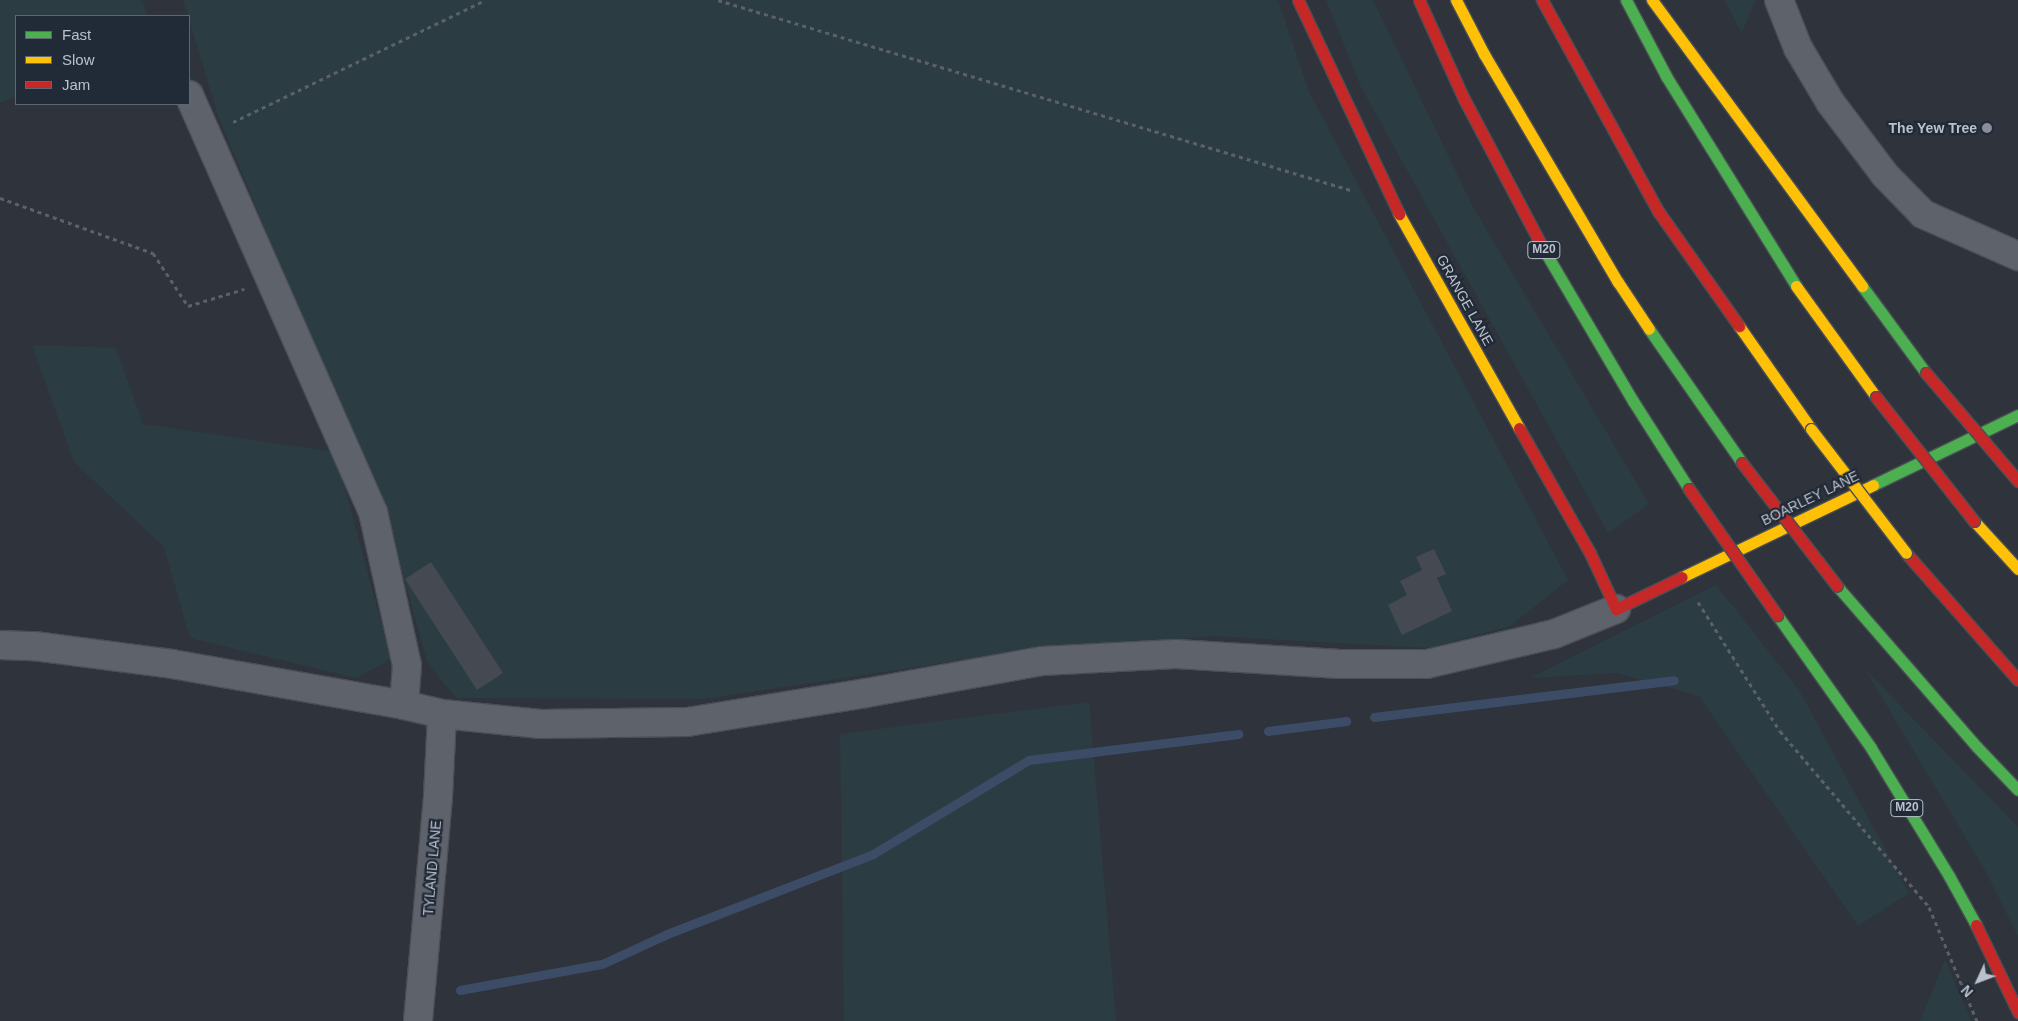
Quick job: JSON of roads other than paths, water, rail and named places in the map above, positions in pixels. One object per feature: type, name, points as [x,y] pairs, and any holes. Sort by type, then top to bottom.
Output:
[{"type":"main road","name":"GRANGE LANE","points":[[1298,0],[1393,203],[1590,553],[1616,609]]},
{"type":"main road","name":"M20","points":[[1418,0],[1468,107],[1543,248],[1628,393],[1689,488],[1871,748],[1944,868],[1982,936],[2018,1012]]},
{"type":"main road","points":[[1456,0],[1484,54],[1618,282],[1742,463],[1837,586],[1977,747],[2018,790]]},
{"type":"main road","points":[[1542,0],[1658,211],[1811,429],[1906,553],[2018,680]]},
{"type":"main road","points":[[1626,0],[1666,76],[1786,272],[1876,397],[1974,521],[2018,569]]},
{"type":"main road","points":[[1652,0],[1926,373],[2018,480]]},
{"type":"main road","name":"BOARLEY LANE","points":[[1616,609],[1681,576],[2018,416]]},
{"type":"street","points":[[1779,0],[1798,48],[1825,94],[1885,175],[1923,214],[2018,256]]},
{"type":"street","points":[[190,96],[374,512],[407,665],[404,705]]},
{"type":"street","points":[[0,645],[34,646],[172,664],[404,705],[442,714],[540,724],[687,722],[1042,661],[1176,654],[1340,664],[1427,664],[1554,634],[1616,609]]},
{"type":"street","name":"TYLAND LANE","points":[[418,1021],[438,797],[442,714]]},
{"type":"waterway","points":[[1374,717],[1674,680]]},
{"type":"waterway","points":[[1268,731],[1346,721]]},
{"type":"waterway","points":[[460,990],[602,964],[667,934],[873,854],[1029,760],[1238,734]]},
{"type":"place","name":"The Yew Tree","points":[[1987,128]]}]
